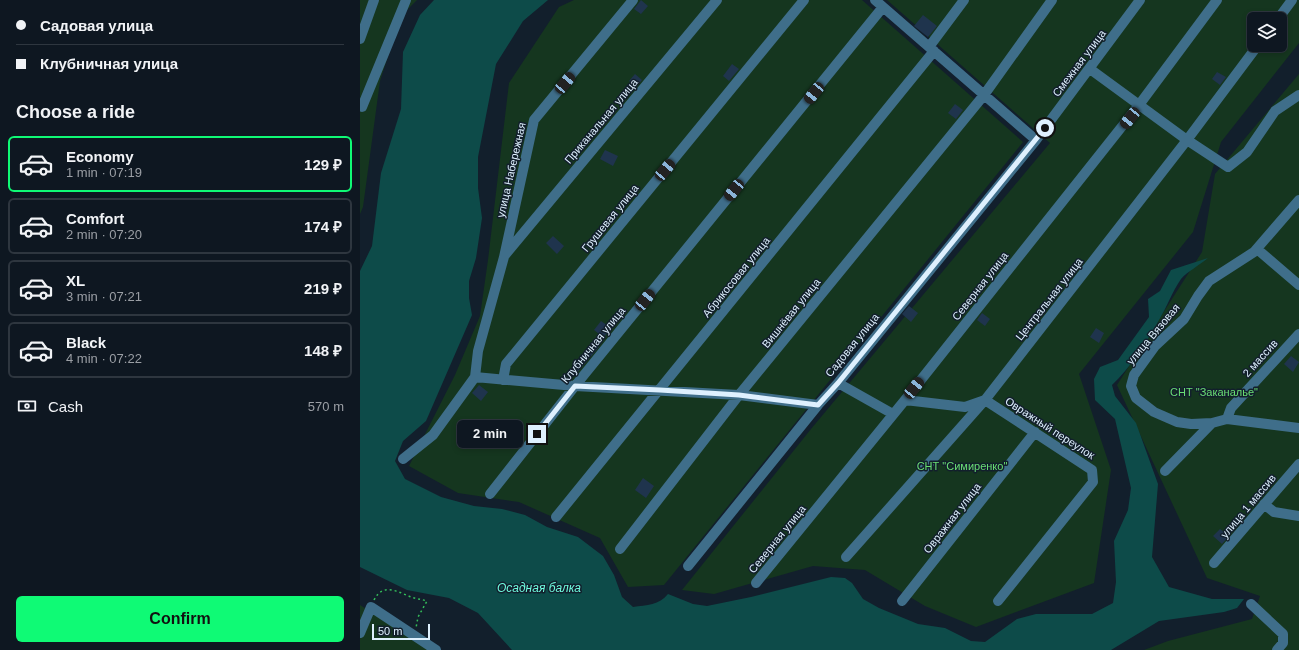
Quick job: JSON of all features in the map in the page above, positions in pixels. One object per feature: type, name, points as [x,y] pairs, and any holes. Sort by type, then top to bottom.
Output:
[{"type":"street","points":[[360,39],[374,0]]},
{"type":"street","points":[[362,107],[406,0]]},
{"type":"street","name":"улица Набережная","points":[[475,377],[478,351],[504,257],[534,120],[634,0]]},
{"type":"street","name":"Приканальная улица","points":[[504,257],[717,0]]},
{"type":"street","name":"Грушевая улица","points":[[503,380],[506,364],[804,0]]},
{"type":"street","name":"Абрикосовая улица","points":[[556,517],[660,390],[931,49],[964,0]]},
{"type":"street","name":"Вишнёвая улица","points":[[620,549],[739,395],[984,95],[1052,0]]},
{"type":"street","name":"Смежная улица","points":[[1036,140],[1140,0]]},
{"type":"street","name":"Северная улица","points":[[756,583],[905,400],[1139,105],[1217,0]]},
{"type":"street","points":[[1283,12],[1292,0]]},
{"type":"street","points":[[878,2],[1036,140]]},
{"type":"street","name":"Клубничная улица","points":[[490,494],[878,2]]},
{"type":"street","name":"Центральная улица","points":[[846,557],[985,400],[1187,140],[1253,52]]},
{"type":"street","points":[[1090,69],[1187,140],[1228,167],[1247,152],[1275,111],[1299,94]]},
{"type":"street","name":"Садовая улица","points":[[688,566],[1036,140]]},
{"type":"street","name":"улица Вязовая","points":[[1212,423],[1191,424],[1176,422],[1154,412],[1136,398],[1132,386],[1134,375],[1155,346],[1184,319],[1209,281],[1236,265],[1257,248],[1299,200]]},
{"type":"street","points":[[1257,248],[1299,285]]},
{"type":"street","name":"2 массив","points":[[1227,419],[1232,408],[1299,334]]},
{"type":"street","points":[[403,459],[434,435],[475,377],[575,386],[739,395],[818,405]]},
{"type":"street","points":[[838,383],[893,414]]},
{"type":"street","points":[[905,400],[965,406],[985,400]]},
{"type":"street","name":"Овражный переулок","points":[[985,400],[1092,470],[1093,482],[998,601]]},
{"type":"street","points":[[1165,471],[1212,423],[1227,419],[1299,428]]},
{"type":"street","name":"Овражная улица","points":[[902,601],[1035,432]]},
{"type":"street","name":"улица 1 массив","points":[[1214,563],[1299,464]]},
{"type":"street","points":[[1264,504],[1274,512],[1299,516]]},
{"type":"street","points":[[1251,604],[1283,634],[1283,643],[1277,650]]},
{"type":"street","points":[[360,633],[371,607],[436,650]]},
{"type":"path","points":[[371,607],[377,595],[386,589],[398,591],[411,597],[427,601],[418,618],[417,626],[412,634]]},
{"type":"green space","points":[[360,0],[417,0],[401,16],[380,81],[363,207],[360,214]]},
{"type":"green space","points":[[574,0],[862,0],[1023,142],[664,585],[628,587],[600,538],[519,502],[458,493],[409,466],[455,375],[480,316],[509,83],[559,7]]},
{"type":"green space","name":"СНТ \"Симиренко\"","points":[[887,0],[1299,0],[1299,43],[1221,142],[1193,232],[1079,374],[1111,470],[1094,583],[976,627],[925,606],[865,570],[813,566],[714,594],[682,590],[811,429],[1050,143]]},
{"type":"green space","name":"СНТ \"Заканалье\"","points":[[1299,74],[1299,650],[1144,650],[1168,641],[1252,619],[1260,596],[1207,578],[1117,385],[1202,252],[1215,174]]},
{"type":"green space","points":[[360,605],[431,650],[360,650]]},
{"type":"water","name":"Осадная балка","points":[[434,0],[548,0],[523,21],[496,64],[478,157],[478,188],[482,218],[476,258],[469,281],[469,298],[472,315],[426,421],[403,441],[395,461],[405,479],[441,497],[474,506],[502,509],[525,515],[547,527],[578,537],[603,556],[614,575],[622,597],[633,607],[657,602],[668,594],[693,604],[707,606],[751,597],[831,577],[845,578],[852,583],[863,599],[879,608],[918,624],[945,628],[971,641],[985,642],[1017,619],[1036,614],[1092,614],[1113,603],[1116,582],[1114,541],[1128,510],[1131,488],[1115,419],[1095,400],[1094,379],[1100,367],[1118,360],[1149,317],[1148,299],[1160,291],[1171,270],[1208,258],[1181,279],[1162,315],[1132,363],[1112,385],[1115,396],[1136,423],[1158,484],[1152,557],[1169,587],[1212,599],[1244,599],[1237,608],[1224,612],[1159,621],[1111,650],[512,650],[478,613],[449,598],[407,590],[360,567],[360,271],[372,246],[381,173],[401,109],[403,52],[420,15]]},
{"type":"building","points":[[641,0],[648,6],[641,14],[634,9]]},
{"type":"building","points":[[923,15],[937,26],[928,37],[914,26]]},
{"type":"building","points":[[732,64],[739,69],[729,81],[723,76]]},
{"type":"building","points":[[1217,72],[1226,77],[1220,85],[1212,79]]},
{"type":"building","points":[[635,74],[642,80],[636,87],[629,81]]},
{"type":"building","points":[[955,104],[963,110],[956,119],[948,113]]},
{"type":"building","points":[[605,150],[618,156],[613,166],[600,159]]},
{"type":"building","points":[[553,236],[564,246],[557,254],[546,243]]},
{"type":"building","points":[[909,306],[918,313],[911,322],[902,314]]},
{"type":"building","points":[[982,313],[990,319],[985,326],[977,320]]},
{"type":"building","points":[[601,321],[611,328],[597,346],[599,347],[576,374],[572,371],[589,352],[586,350],[599,334],[594,330]]},
{"type":"building","points":[[1096,328],[1104,333],[1099,343],[1090,337]]},
{"type":"building","points":[[1291,356],[1299,362],[1293,372],[1284,364]]},
{"type":"building","points":[[479,385],[488,392],[481,401],[472,393]]},
{"type":"building","points":[[643,478],[654,486],[646,498],[635,490]]},
{"type":"building","points":[[1220,529],[1229,536],[1222,544],[1213,536]]},
{"type":"route","points":[[537,434],[575,386],[739,395],[818,405],[838,383],[1045,128]]}]
